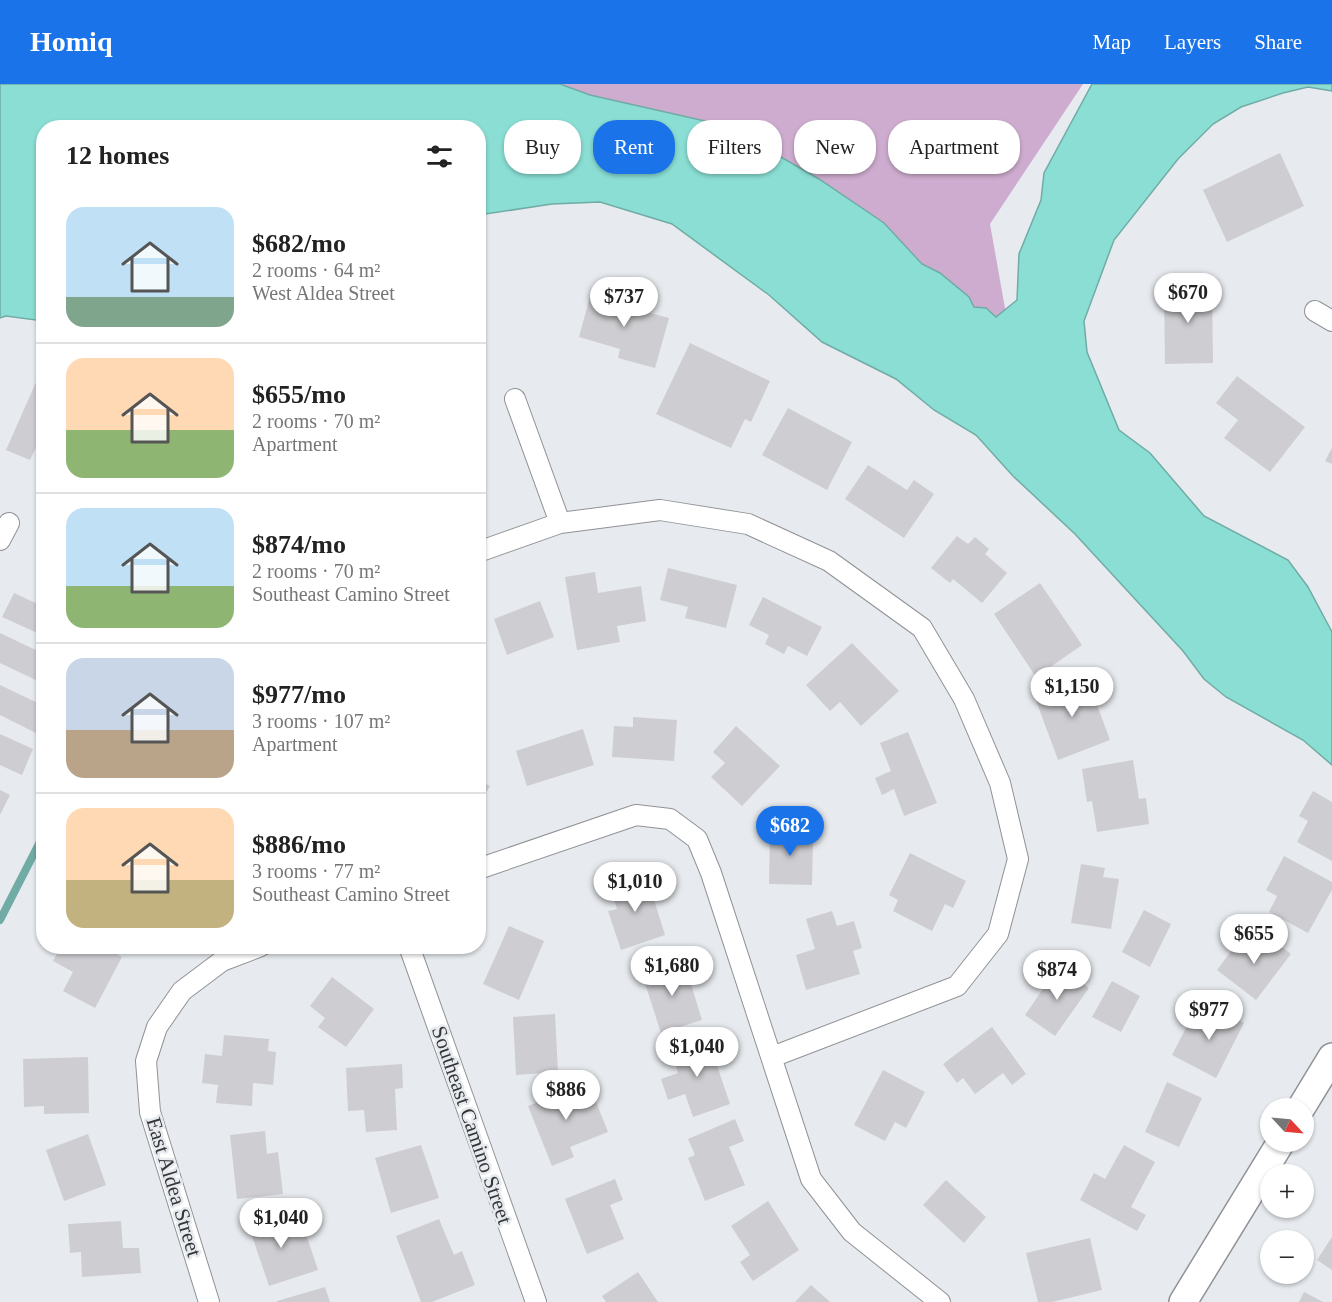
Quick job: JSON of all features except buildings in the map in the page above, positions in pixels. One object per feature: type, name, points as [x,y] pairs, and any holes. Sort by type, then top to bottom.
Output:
[{"type":"main road","points":[[1307,1098],[1332,1057]]},
{"type":"main road","points":[[1184,1302],[1275,1152]]},
{"type":"street","points":[[515,399],[560,523]]},
{"type":"street","points":[[486,549],[560,523],[660,510],[748,524],[829,561],[922,628],[964,699],[1000,783],[1018,859],[998,934],[957,986],[772,1057]]},
{"type":"street","points":[[486,866],[636,815],[670,819],[697,839],[772,1057],[811,1179],[852,1232],[940,1302]]},
{"type":"street","name":"East Aldea Street","points":[[209,1302],[150,1112],[146,1061],[157,1028],[182,991],[222,961],[240,954]]},
{"type":"street","name":"Southeast Camino Street","points":[[412,954],[536,1302]]},
{"type":"shaded area","points":[[0,84],[560,84],[590,95],[700,120],[687,120],[687,174],[782,174],[782,158],[794,165],[794,174],[810,174],[884,223],[922,264],[940,273],[969,297],[974,307],[986,308],[996,317],[1017,300],[1019,254],[1041,200],[1044,173],[1092,84],[1332,84],[1332,91],[1308,87],[1241,107],[1213,124],[1178,159],[1114,240],[1084,321],[1087,352],[1119,430],[1150,453],[1204,516],[1288,560],[1308,587],[1332,632],[1332,765],[1303,740],[1226,697],[1204,679],[1183,651],[1075,534],[1013,476],[976,435],[934,410],[896,379],[822,342],[769,295],[672,224],[600,202],[552,204],[486,214],[486,120],[36,120],[36,320],[6,316],[0,318]]},
{"type":"shaded area","points":[[511,84],[1083,84],[990,224],[1013,353],[675,172],[675,120],[593,120],[593,128]]},
{"type":"waterway","points":[[0,920],[36,850]]}]
